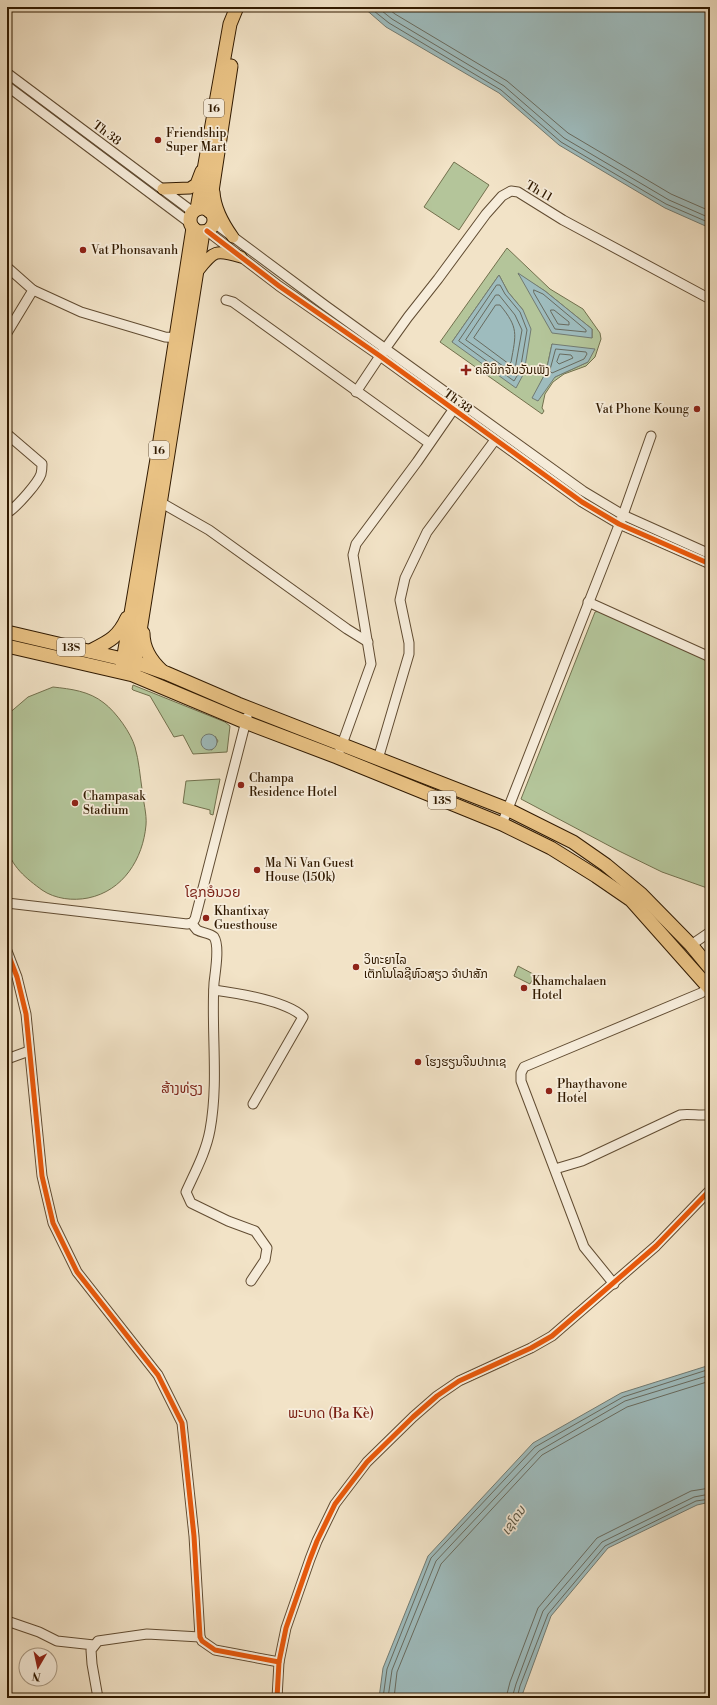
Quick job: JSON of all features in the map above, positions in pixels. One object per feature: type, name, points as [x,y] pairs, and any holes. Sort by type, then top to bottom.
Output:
[{"type":"highway","name":"16","points":[[180,338],[197,272],[205,164],[230,24],[237,8]]},
{"type":"highway","name":"16","points":[[128,667],[156,501],[180,338],[201,221],[214,179],[237,26],[237,8]]},
{"type":"highway","points":[[90,651],[112,640],[137,611]]},
{"type":"highway","points":[[137,611],[143,641],[153,662],[164,672]]},
{"type":"highway","name":"13S","points":[[7,632],[90,651],[128,667],[245,722],[339,751],[378,759],[507,809],[573,842],[606,865],[641,894],[692,945],[710,968]]},
{"type":"highway","name":"13S","points":[[7,646],[164,672],[251,709],[339,751],[502,824],[551,848],[631,900],[710,988]]},
{"type":"main road","points":[[163,189],[190,188],[196,184],[205,164]]},
{"type":"main road","points":[[214,179],[214,199],[221,219],[233,237]]},
{"type":"main road","points":[[197,272],[210,256],[216,252],[222,252],[240,257]]},
{"type":"street","name":"Th 38","points":[[7,73],[163,189],[240,257],[279,286],[382,352],[583,490],[623,515],[710,554]]},
{"type":"street","name":"Th 38","points":[[7,86],[120,168],[201,221],[233,237],[326,306],[453,410],[582,502],[619,524],[710,564]]},
{"type":"street","points":[[120,168],[125,160]]},
{"type":"street","name":"Th 11","points":[[356,392],[382,352],[486,214],[502,196],[511,191],[518,192],[563,220],[710,299]]},
{"type":"street","points":[[7,267],[32,290],[81,312],[165,337],[180,338]]},
{"type":"street","points":[[7,333],[32,290]]},
{"type":"street","points":[[226,300],[232,302],[429,443]]},
{"type":"street","points":[[339,751],[369,673],[371,664],[353,555],[356,544],[453,410]]},
{"type":"street","points":[[7,434],[42,464],[42,469],[39,478],[15,507],[10,511],[7,511]]},
{"type":"street","points":[[502,824],[623,515],[651,436]]},
{"type":"street","points":[[378,759],[409,654],[409,643],[400,600],[405,578],[427,532],[495,440]]},
{"type":"street","points":[[156,501],[209,530],[347,629],[368,642]]},
{"type":"street","points":[[588,602],[710,657]]},
{"type":"street","points":[[7,903],[187,924],[192,923],[195,919],[245,722],[251,709]]},
{"type":"street","points":[[192,923],[197,930],[211,935],[215,940],[213,1113],[205,1151],[186,1192],[191,1202],[228,1221],[255,1232],[267,1248],[265,1260],[251,1281]]},
{"type":"street","points":[[692,945],[710,932]]},
{"type":"street","points":[[7,951],[17,977],[26,1014],[42,1176],[53,1223],[78,1272],[158,1375],[182,1423],[194,1536],[200,1637],[202,1641],[215,1650],[279,1662]]},
{"type":"street","points":[[614,1284],[584,1247],[521,1081],[522,1070],[524,1067],[710,988]]},
{"type":"street","points":[[214,990],[237,993],[275,1003],[303,1018],[253,1104]]},
{"type":"street","points":[[7,1059],[29,1051]]},
{"type":"street","points":[[555,1169],[582,1161],[680,1116],[694,1114],[705,1116],[710,1114]]},
{"type":"street","points":[[277,1698],[279,1662],[286,1628],[317,1540],[336,1504],[367,1462],[413,1417],[437,1396],[459,1381],[531,1348],[552,1336],[662,1241],[710,1190]]},
{"type":"street","points":[[7,1621],[39,1632],[57,1641],[94,1645]]},
{"type":"street","points":[[98,1698],[91,1650],[98,1641],[147,1634],[200,1637]]},
{"type":"green space","points":[[454,162],[489,185],[459,230],[424,207]]},
{"type":"green space","points":[[507,248],[550,289],[583,309],[600,333],[601,339],[595,357],[586,366],[564,374],[553,382],[545,394],[542,408],[544,411],[542,414],[440,342]],"holes":[[[518,274],[545,291],[592,329],[592,338]],[[499,275],[508,292],[523,310],[452,342]],[[552,344],[588,362],[555,377],[533,398],[546,372]]]},
{"type":"green space","points":[[599,611],[710,661],[710,889],[662,872],[521,799],[595,612]]},
{"type":"green space","points":[[133,685],[225,722],[230,726],[227,752],[193,754],[183,735],[174,737],[150,696],[132,689]],"holes":[[[215,736],[218,741],[212,750],[205,748]]]},
{"type":"green space","name":"Champasak Stadium","points":[[53,687],[86,693],[98,699],[109,707],[122,723],[133,741],[136,752],[145,812],[146,825],[141,850],[129,872],[121,881],[111,888],[100,894],[82,899],[58,897],[42,890],[25,877],[15,866],[7,846],[7,715],[28,697]]},
{"type":"green space","points":[[220,779],[213,815],[210,814],[210,810],[183,803],[186,781]]},
{"type":"green space","points":[[518,966],[535,975],[530,984],[514,976]]},
{"type":"water","points":[[363,7],[710,7],[710,228],[665,208],[559,145],[499,93],[386,27]]},
{"type":"water","points":[[518,273],[545,291],[592,329],[592,338],[552,333]]},
{"type":"water","points":[[499,275],[508,292],[523,310],[531,329],[524,373],[516,388],[452,342]]},
{"type":"water","points":[[552,344],[595,349],[588,362],[555,377],[538,401],[532,398],[546,372]]},
{"type":"water","points":[[206,734],[212,734],[217,739],[215,748],[212,750],[206,750],[201,745],[201,739]]},
{"type":"water","name":"ເຊໂດນ","points":[[710,1365],[710,1502],[697,1505],[608,1548],[551,1616],[521,1698],[379,1698],[383,1668],[428,1556],[533,1443],[621,1393]]},
{"type":"cycle path","points":[[207,231],[279,286],[380,356],[582,502],[619,524],[710,564]]},
{"type":"cycle path","points":[[7,951],[17,977],[26,1014],[42,1176],[53,1223],[77,1272],[158,1375],[182,1423],[194,1536],[200,1637],[202,1641],[215,1650],[279,1662]]},
{"type":"cycle path","points":[[277,1698],[279,1662],[286,1628],[310,1559],[335,1504],[367,1462],[413,1417],[437,1396],[459,1381],[531,1348],[552,1336],[656,1246],[710,1190]]},
{"type":"place","name":"Friendship Super Mart","points":[[158,140]]},
{"type":"place","name":"Vat Phonsavanh","points":[[83,250]]},
{"type":"place","name":"ຄລີນິກຈັນວັນເພັງ","points":[[466,370]]},
{"type":"place","name":"Vat Phone Koung","points":[[697,409]]},
{"type":"place","name":"Champa Residence Hotel","points":[[241,785]]},
{"type":"place","name":"Champasak Stadium","points":[[75,803]]},
{"type":"place","name":"Ma Ni Van Guest House (150k)","points":[[257,870]]},
{"type":"place","name":"Khantixay Guesthouse","points":[[206,918]]},
{"type":"place","name":"ວິທະຍາໄລ ເຕັກໂນໂລຊີຫົວສຽວ ຈຳປາສັກ","points":[[356,967]]},
{"type":"place","name":"Khamchalaen Hotel","points":[[524,988]]},
{"type":"place","name":"ໂຮງຮຽນຈີນປາກເຊ","points":[[418,1062]]},
{"type":"place","name":"Phaythavone Hotel","points":[[549,1091]]},
{"type":"district","name":"ໂຊກອໍນວຍ","points":[[213,892]]},
{"type":"district","name":"ສ້າງທ່ຽງ","points":[[182,1088]]},
{"type":"district","name":"ພະບາດ (Ba Kè)","points":[[331,1413]]}]
